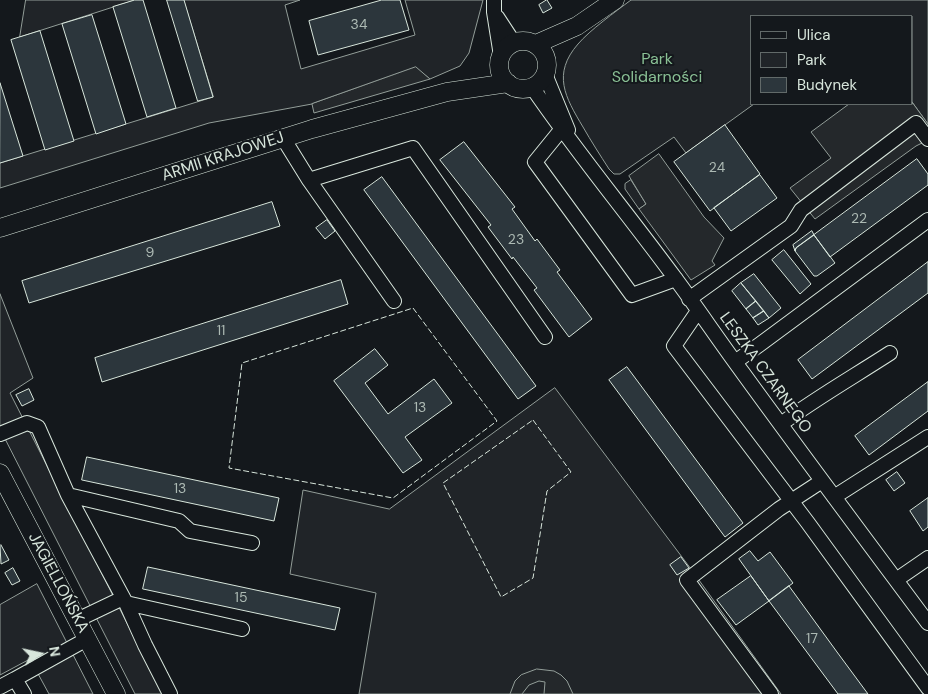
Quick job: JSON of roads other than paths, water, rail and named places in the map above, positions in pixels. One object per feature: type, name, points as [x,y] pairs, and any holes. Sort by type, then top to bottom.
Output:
[{"type":"street","points":[[536,44],[577,26],[615,0]]},
{"type":"street","points":[[494,6],[501,73],[508,83],[519,88],[532,87],[538,84],[546,68],[577,26]]},
{"type":"street","points":[[494,6],[514,43]]},
{"type":"street","points":[[500,62],[508,46],[525,41],[536,44],[544,52],[546,68]]},
{"type":"street","name":"ARMII KRAJOWEJ","points":[[448,92],[500,62]]},
{"type":"street","name":"LESZKA CZARNEGO","points":[[546,68],[574,144]]},
{"type":"street","name":"ARMII KRAJOWEJ","points":[[0,228],[312,128],[448,92],[508,83]]},
{"type":"street","name":"LESZKA CZARNEGO","points":[[532,87],[561,130],[574,144],[605,188],[676,279],[698,312],[928,623]]},
{"type":"street","points":[[689,298],[791,226],[801,210],[916,123],[928,139]]},
{"type":"street","points":[[561,130],[535,162],[632,295],[676,279]]},
{"type":"street","points":[[283,138],[309,180],[394,301]]},
{"type":"street","points":[[309,180],[412,148],[545,338]]},
{"type":"street","points":[[735,362],[928,220]]},
{"type":"street","points":[[698,312],[674,346],[928,688]]},
{"type":"street","points":[[781,424],[818,397],[830,392],[890,353]]},
{"type":"street","points":[[0,434],[27,423],[38,427],[68,495],[170,694]]},
{"type":"street","points":[[834,497],[928,437]]},
{"type":"street","name":"JAGIELLOŃSKA","points":[[0,473],[116,694]]},
{"type":"street","points":[[771,694],[687,580],[779,509],[822,481]]},
{"type":"street","points":[[68,495],[179,521],[190,531],[252,543]]},
{"type":"street","points":[[896,580],[928,558]]},
{"type":"street","points":[[77,620],[124,601],[242,629]]},
{"type":"street","points":[[0,687],[87,639]]},
{"type":"street","points":[[15,679],[24,694]]},
{"type":"park label","name":"Park Solidarności","points":[[657,69]]}]
